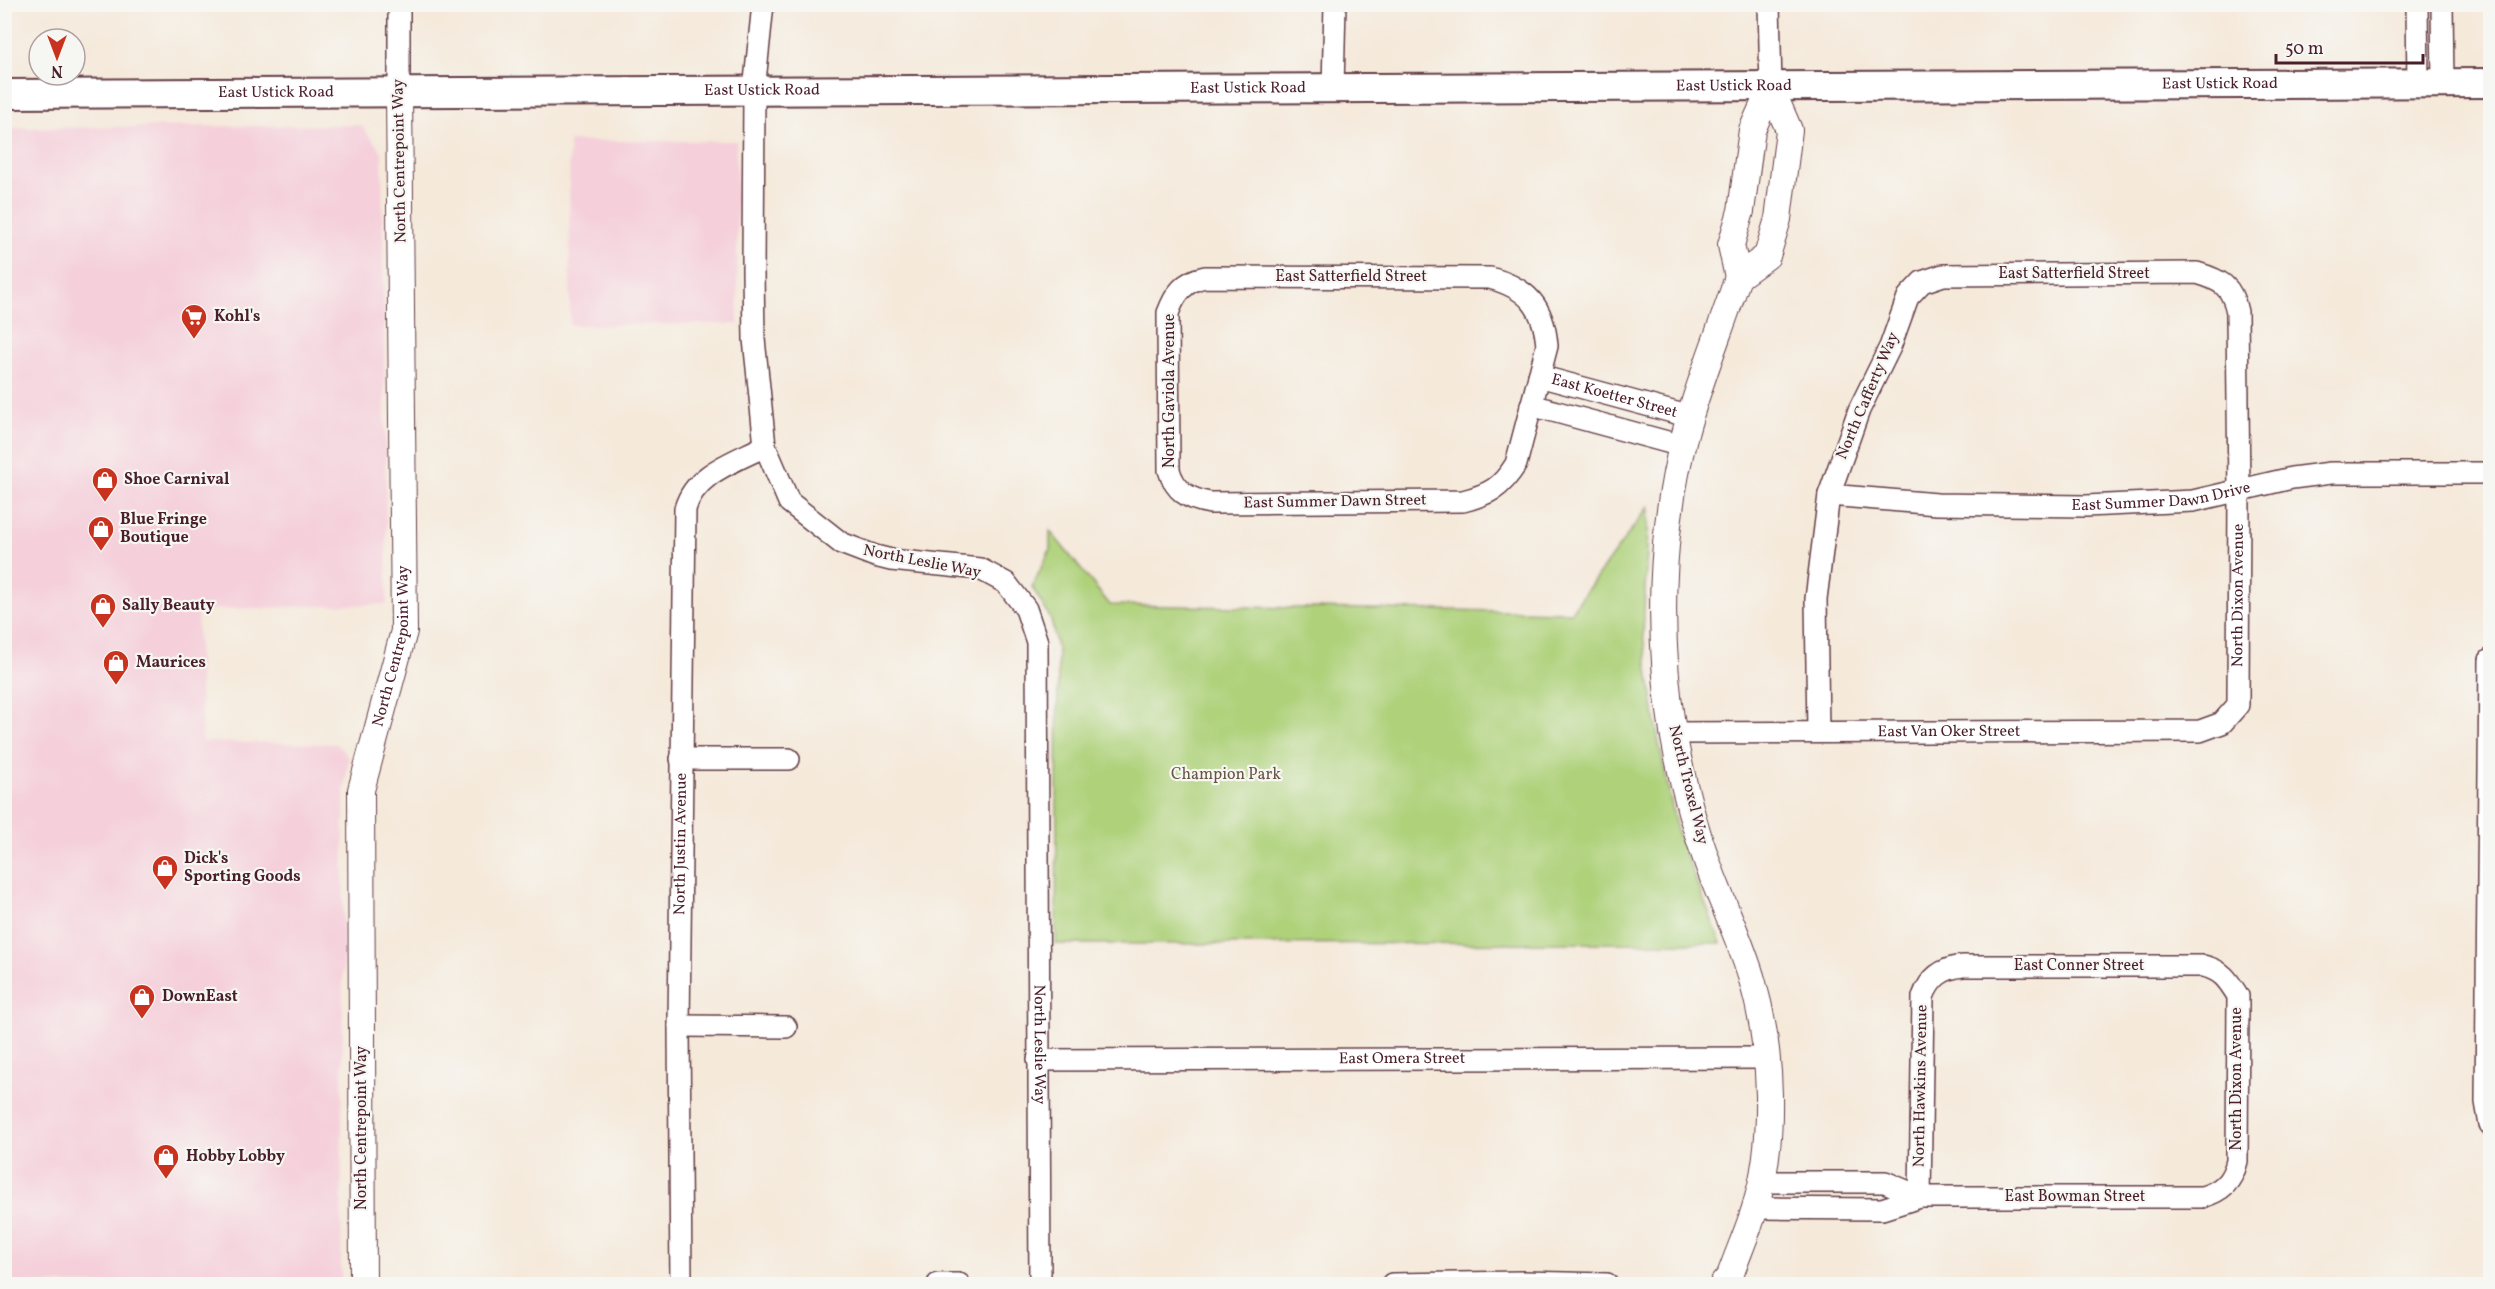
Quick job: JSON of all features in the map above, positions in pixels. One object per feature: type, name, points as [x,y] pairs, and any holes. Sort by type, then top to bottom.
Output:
[{"type":"main road","name":"East Ustick Road","points":[[4,94],[1772,88],[2490,83]]},
{"type":"street","name":"North Centrepoint Way","points":[[363,1284],[361,790],[404,631],[399,4]]},
{"type":"street","name":"North Leslie Way","points":[[764,4],[754,91],[754,339],[765,446],[789,502],[841,543],[891,560],[980,569],[1006,583],[1026,609],[1037,642],[1040,1284]]},
{"type":"street","points":[[1333,88],[1335,4]]},
{"type":"street","points":[[1769,4],[1772,88],[1789,130],[1778,219],[1767,256],[1738,277],[1731,244],[1740,211],[1752,130],[1772,88]]},
{"type":"street","points":[[2417,4],[2430,83]]},
{"type":"street","points":[[2430,83],[2442,4]]},
{"type":"street","name":"East Satterfield Street","points":[[1922,282],[1943,275],[2197,273],[2212,277],[2225,285]]},
{"type":"street","name":"East Satterfield Street","points":[[1179,291],[1195,279],[1205,277],[1490,278],[1525,292],[1539,312],[1546,329],[1547,346],[1539,376]]},
{"type":"street","name":"North Troxel Way","points":[[1723,1284],[1730,1276],[1755,1208],[1761,1182],[1769,1122],[1767,1058],[1754,984],[1709,866],[1693,815],[1673,733],[1667,682],[1664,581],[1670,511],[1682,446],[1738,277]]},
{"type":"street","name":"North Cafferty Way","points":[[1818,732],[1816,599],[1829,495],[1859,410],[1890,348],[1908,297],[1922,282]]},
{"type":"street","name":"North Dixon Avenue","points":[[2222,723],[2238,705],[2237,312],[2234,297],[2225,285]]},
{"type":"street","name":"North Gaviola Avenue","points":[[1179,291],[1168,313],[1168,470],[1179,490]]},
{"type":"street","points":[[1531,405],[1539,376]]},
{"type":"street","name":"East Koetter Street","points":[[1539,376],[1691,417]]},
{"type":"street","name":"East Koetter Street","points":[[1531,405],[1682,446]]},
{"type":"street","name":"East Summer Dawn Street","points":[[1179,490],[1192,500],[1210,503],[1463,501],[1492,491],[1506,480],[1516,464],[1531,405]]},
{"type":"street","name":"North Justin Avenue","points":[[681,1284],[679,1026],[685,509],[693,491],[709,474],[765,446]]},
{"type":"street","name":"East Summer Dawn Drive","points":[[1829,495],[1937,504],[2086,506],[2193,501],[2292,478],[2321,474],[2490,473]]},
{"type":"street","points":[[2490,660],[2486,1102],[2490,1125]]},
{"type":"street","name":"East Van Oker Street","points":[[1673,733],[2200,731],[2222,723]]},
{"type":"street","points":[[681,759],[789,759]]},
{"type":"street","name":"East Conner Street","points":[[1933,978],[1952,967],[1963,966],[2203,966],[2216,969],[2225,975]]},
{"type":"street","name":"North Dixon Avenue","points":[[2225,975],[2238,996],[2237,1161],[2234,1173],[2227,1184]]},
{"type":"street","name":"North Hawkins Avenue","points":[[1920,1197],[1922,1005],[1926,988],[1933,978]]},
{"type":"street","points":[[679,1026],[786,1027]]},
{"type":"street","name":"East Omera Street","points":[[1038,1060],[1767,1058]]},
{"type":"street","name":"East Bowman Street","points":[[1761,1182],[1885,1182],[1920,1197]]},
{"type":"street","name":"East Bowman Street","points":[[1755,1208],[1882,1209],[1920,1197],[2202,1197],[2215,1193],[2227,1184]]},
{"type":"street","points":[[938,1284],[959,1284]]},
{"type":"street","points":[[1392,1284],[1607,1284]]},
{"type":"shaded area","points":[[361,125],[382,152],[387,604],[197,610],[202,742],[337,744],[349,758],[344,791],[341,1284],[5,1284],[5,128]]},
{"type":"shaded area","points":[[569,141],[736,141],[738,324],[570,325]]},
{"type":"green space","name":"Champion Park","points":[[1649,506],[1643,635],[1658,738],[1678,836],[1721,943],[1056,944],[1058,653],[1051,619],[1032,587],[1050,550],[1050,531],[1110,605],[1571,612]]},
{"type":"place","name":"Kohl's","points":[[194,340]]},
{"type":"place","name":"Shoe Carnival","points":[[105,503]]},
{"type":"place","name":"Blue Fringe Boutique","points":[[101,552]]},
{"type":"place","name":"Sally Beauty","points":[[103,629]]},
{"type":"place","name":"Maurices","points":[[116,686]]},
{"type":"place","name":"Dick's Sporting Goods","points":[[165,891]]},
{"type":"place","name":"DownEast","points":[[142,1020]]},
{"type":"place","name":"Hobby Lobby","points":[[166,1180]]}]
